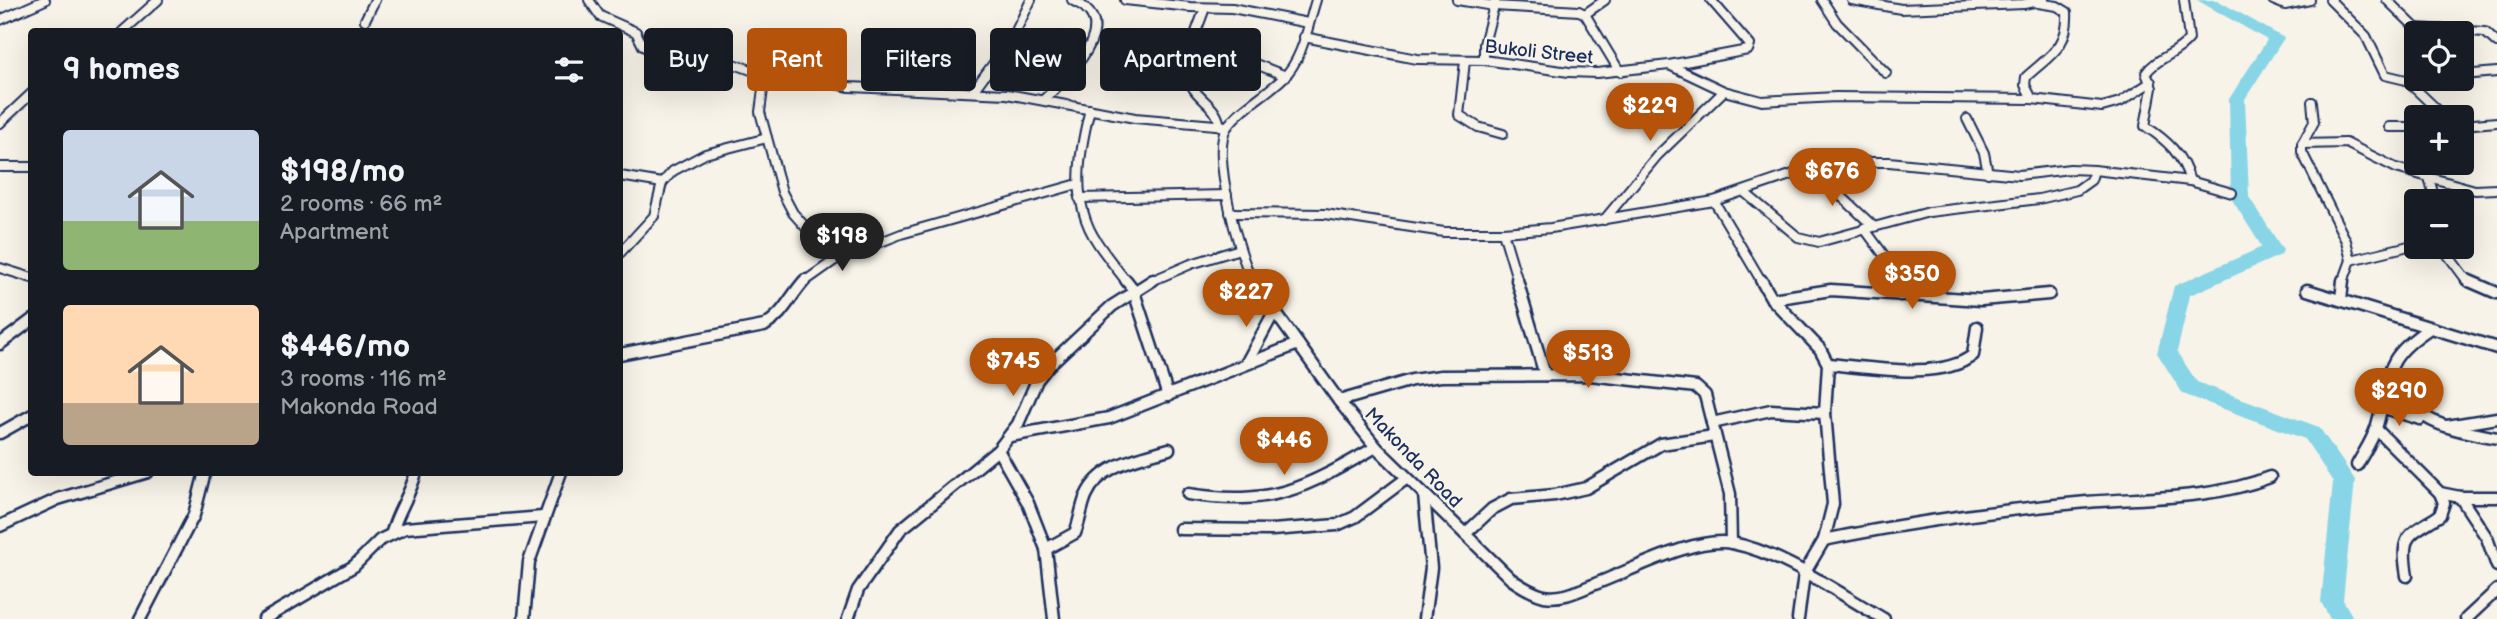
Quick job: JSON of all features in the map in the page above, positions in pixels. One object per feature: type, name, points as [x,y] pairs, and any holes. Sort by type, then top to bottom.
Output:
[{"type":"street","points":[[0,20],[45,0]]},
{"type":"street","points":[[126,28],[158,0]]},
{"type":"street","points":[[365,20],[375,0]]},
{"type":"street","points":[[589,0],[600,16],[636,32],[643,46],[650,50],[731,60],[747,66]]},
{"type":"street","points":[[976,87],[1013,37],[1031,0]]},
{"type":"street","points":[[1043,100],[1080,64],[1094,28],[1092,15],[1084,5],[1072,0]]},
{"type":"street","points":[[1125,0],[1232,8],[1308,23]]},
{"type":"street","points":[[1232,8],[1240,0]]},
{"type":"street","points":[[973,91],[1043,100],[1161,122],[1224,126],[1286,76],[1297,60],[1316,0]]},
{"type":"street","points":[[1457,0],[1565,8],[1585,14],[1620,72]]},
{"type":"street","points":[[1585,14],[1605,0]]},
{"type":"street","name":"Bukoli Street","points":[[1304,37],[1417,59],[1484,60],[1569,72],[1620,72],[1748,50],[1750,45],[1711,0]]},
{"type":"street","points":[[1822,0],[1837,23],[1886,73]]},
{"type":"street","points":[[1852,0],[1901,9],[2041,2],[2057,6],[2067,12],[2068,32],[2057,48],[2026,77],[2025,85],[2032,99]]},
{"type":"street","points":[[2184,0],[2188,41],[2170,56],[2148,68],[2146,73],[2151,82],[2145,126],[2173,144],[2182,155],[2190,181]]},
{"type":"street","points":[[2273,0],[2285,5],[2310,0]]},
{"type":"street","points":[[2330,0],[2366,36],[2385,75],[2404,80]]},
{"type":"street","points":[[2387,0],[2409,21]]},
{"type":"street","points":[[1484,60],[1484,44],[1494,3]]},
{"type":"street","points":[[1200,28],[1205,8]]},
{"type":"street","points":[[2474,31],[2485,32],[2497,43]]},
{"type":"street","points":[[1465,61],[1467,76],[1458,101],[1459,115],[1472,124],[1503,134]]},
{"type":"street","points":[[1669,65],[1724,90],[1762,101],[1836,97],[2032,99],[2112,106],[2151,82]]},
{"type":"street","points":[[1261,66],[1286,76]]},
{"type":"street","points":[[2474,73],[2497,72]]},
{"type":"street","points":[[1604,220],[1661,152],[1703,116],[1724,90]]},
{"type":"street","points":[[763,91],[760,105],[766,138],[787,204],[835,260]]},
{"type":"street","points":[[1197,91],[1213,106],[1224,126]]},
{"type":"street","points":[[2418,91],[2432,105]]},
{"type":"street","points":[[0,122],[28,96]]},
{"type":"street","points":[[2312,102],[2314,122],[2302,144],[2308,164],[2346,241],[2351,260],[2343,277],[2341,300]]},
{"type":"street","points":[[1090,109],[1080,148],[1079,198],[1096,240],[1133,289],[1168,396]]},
{"type":"street","points":[[1967,119],[1984,153],[1988,173]]},
{"type":"street","points":[[2474,124],[2497,122]]},
{"type":"street","name":"Makonda Road","points":[[1224,126],[1220,148],[1230,213],[1251,279],[1339,401],[1376,447],[1528,592],[1549,598],[1568,595],[1686,549],[1710,543],[1731,543],[1765,554],[1884,619]]},
{"type":"street","points":[[2389,127],[2404,127]]},
{"type":"street","points":[[623,250],[654,216],[662,183],[686,162],[766,138]]},
{"type":"street","points":[[2302,144],[2346,143],[2382,163],[2475,190],[2497,189]]},
{"type":"street","points":[[1230,213],[1325,214],[1432,231],[1503,232],[1604,220],[1714,201],[1811,168],[1847,162],[1889,162],[1988,173],[2094,170],[2190,181],[2232,193]]},
{"type":"street","points":[[0,167],[28,167]]},
{"type":"street","points":[[1811,168],[1869,227],[1892,267],[1900,295]]},
{"type":"street","points":[[1744,192],[1798,237],[1819,242],[1929,212],[2039,199],[2077,190],[2091,180],[2094,170]]},
{"type":"street","points":[[623,176],[662,183]]},
{"type":"street","points":[[2429,177],[2432,189]]},
{"type":"street","points":[[623,353],[764,326],[781,316],[789,298],[807,278],[835,260],[901,234],[1078,184]]},
{"type":"street","points":[[1079,198],[1227,195]]},
{"type":"street","points":[[1714,201],[1772,299],[1820,349],[1828,364],[1825,413],[1833,504],[1824,540],[1804,574],[1798,619]]},
{"type":"street","points":[[1503,232],[1545,375]]},
{"type":"street","points":[[2351,260],[2404,247]]},
{"type":"street","points":[[848,619],[858,590],[900,530],[998,450],[1023,415],[1039,376],[1095,317],[1133,289],[1198,260],[1240,249]]},
{"type":"street","points":[[2451,259],[2469,283],[2497,293]]},
{"type":"street","points":[[0,268],[28,277]]},
{"type":"street","points":[[1772,299],[1831,290],[1982,300],[2049,294]]},
{"type":"street","points":[[2307,290],[2497,348]]},
{"type":"street","points":[[1247,362],[1274,312]]},
{"type":"street","points":[[0,344],[28,323]]},
{"type":"street","points":[[1828,364],[1897,368],[1956,365],[1966,362],[1974,354],[1977,327]]},
{"type":"street","points":[[2357,465],[2376,429],[2390,361],[2409,341],[2430,328]]},
{"type":"street","points":[[1010,436],[1109,418],[1298,344]]},
{"type":"street","points":[[1339,401],[1412,380],[1441,376],[1590,375],[1692,385],[1706,395],[1730,494],[1731,543]]},
{"type":"street","points":[[2385,378],[2412,410],[2426,421]]},
{"type":"street","points":[[2381,407],[2440,427],[2497,438]]},
{"type":"street","points":[[1712,423],[1768,411],[1791,409],[1806,414],[1825,413]]},
{"type":"street","points":[[0,433],[28,417]]},
{"type":"street","points":[[2440,427],[2497,418]]},
{"type":"street","points":[[2376,429],[2441,493],[2445,502],[2444,511],[2439,517],[2413,530],[2407,539],[2404,554],[2407,576]]},
{"type":"street","points":[[1465,534],[1492,509],[1511,499],[1555,495],[1586,488],[1661,444],[1714,436]]},
{"type":"street","points":[[1188,494],[1227,499],[1265,498],[1300,488],[1376,447]]},
{"type":"street","points":[[1046,548],[1075,533],[1085,497],[1095,479],[1104,472],[1169,449]]},
{"type":"street","points":[[998,450],[1028,503],[1046,548],[1054,619]]},
{"type":"street","points":[[0,526],[58,499],[135,476]]},
{"type":"street","points":[[140,619],[194,515],[204,476]]},
{"type":"street","points":[[391,532],[398,510],[412,489],[415,476]]},
{"type":"street","points":[[524,619],[524,578],[542,517],[559,476]]},
{"type":"street","points":[[1824,540],[1858,532],[2036,508],[2214,493],[2247,488],[2270,477]]},
{"type":"street","points":[[1180,528],[1272,530],[1337,525],[1355,517],[1407,478]]},
{"type":"street","points":[[2441,493],[2460,497],[2497,497]]},
{"type":"street","points":[[1424,495],[1431,568],[1424,619]]},
{"type":"street","points":[[2460,497],[2482,529],[2495,554],[2497,566]]},
{"type":"street","points":[[264,619],[354,566],[391,532],[405,528],[542,517]]},
{"type":"street","points":[[2466,619],[2497,590]]},
{"type":"waterway","points":[[2205,0],[2276,38],[2237,99],[2240,198],[2274,250],[2181,291],[2167,353],[2190,388],[2312,433],[2344,480],[2332,602],[2343,619]]}]
